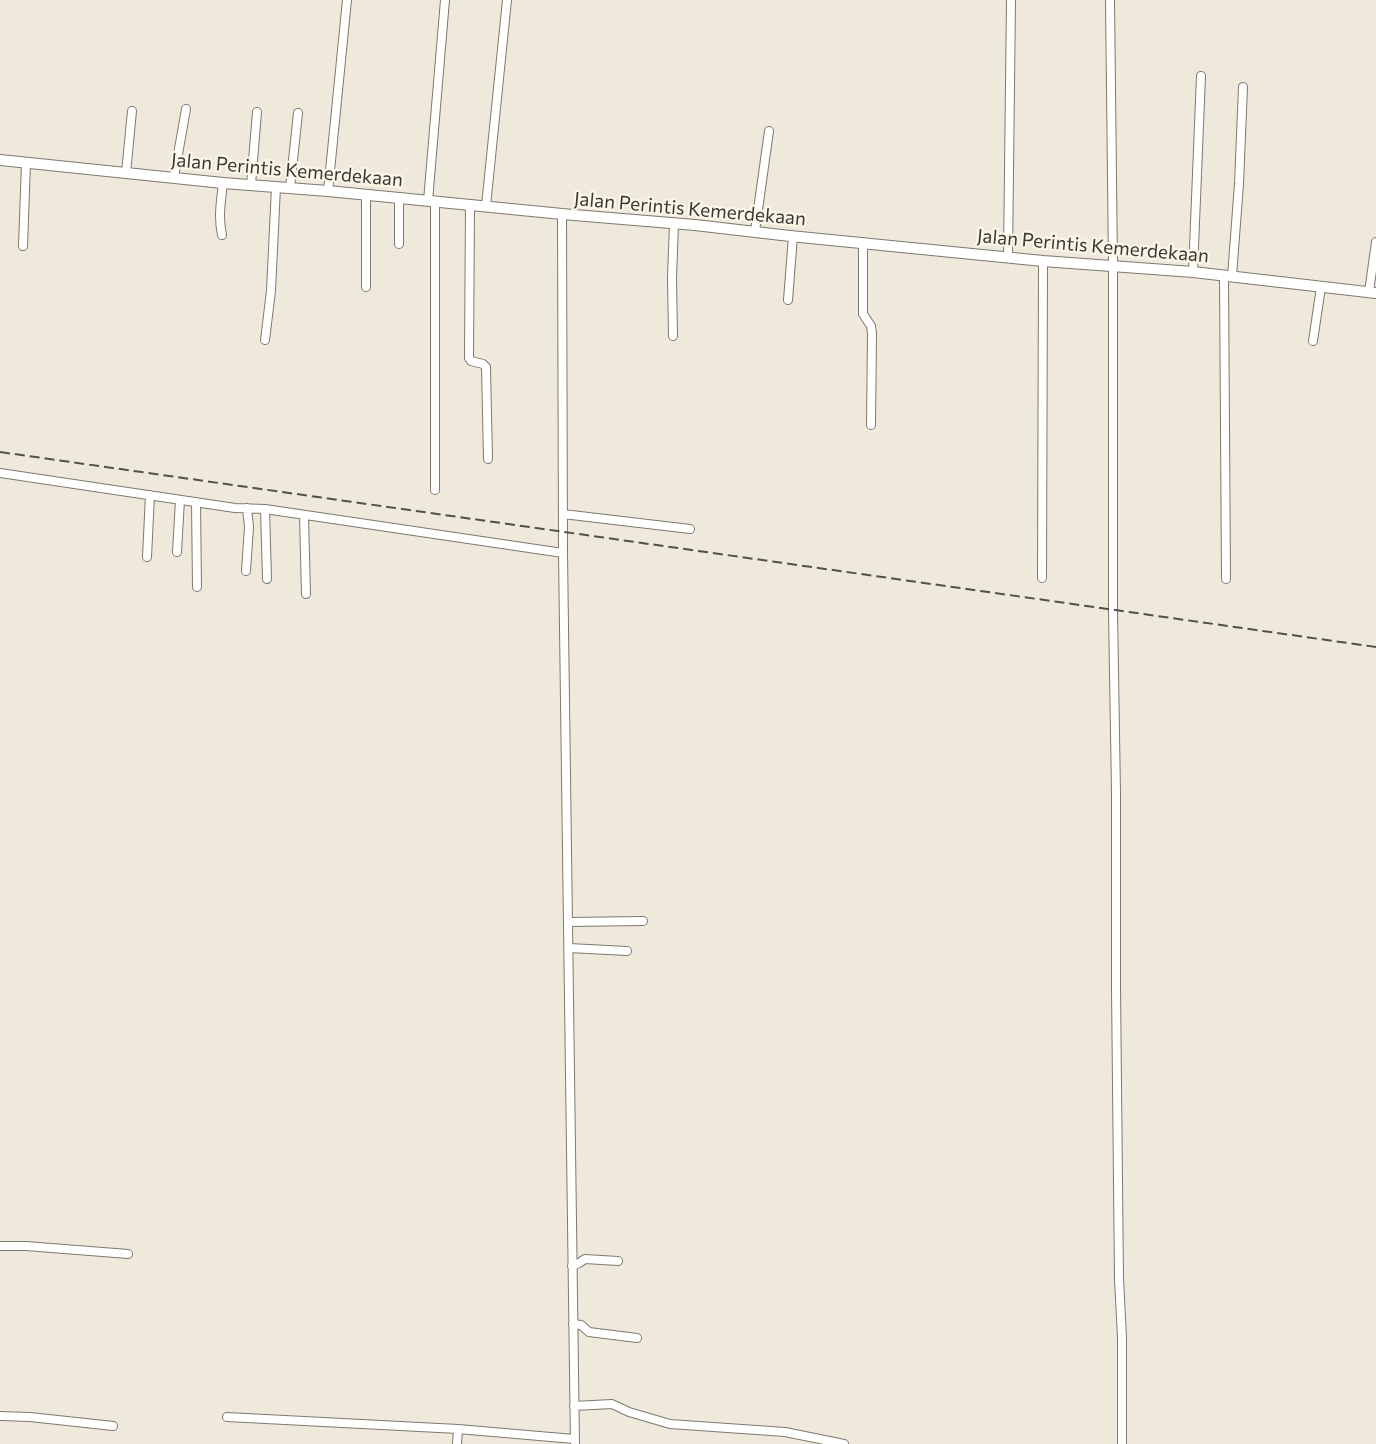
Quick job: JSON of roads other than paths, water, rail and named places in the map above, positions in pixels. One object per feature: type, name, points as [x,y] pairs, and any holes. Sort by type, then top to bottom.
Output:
[{"type":"street","points":[[328,191],[347,0]]},
{"type":"street","points":[[435,490],[432,201],[446,0]]},
{"type":"street","points":[[486,206],[507,0]]},
{"type":"street","points":[[1008,257],[1011,0]]},
{"type":"street","points":[[1110,0],[1116,987],[1122,1444]]},
{"type":"street","points":[[1193,272],[1201,76]]},
{"type":"street","points":[[1226,579],[1228,276],[1239,184],[1243,87]]},
{"type":"street","points":[[174,177],[186,109]]},
{"type":"street","points":[[126,173],[132,111]]},
{"type":"street","points":[[251,185],[257,112]]},
{"type":"street","points":[[290,188],[298,113]]},
{"type":"street","points":[[755,231],[769,131]]},
{"type":"street","name":"Jalan Perintis Kemerdekaan","points":[[0,160],[223,183],[366,194],[562,214],[674,223],[1042,261],[1193,272],[1372,292]]},
{"type":"street","points":[[24,246],[26,162]]},
{"type":"street","points":[[222,235],[219,223],[223,183]]},
{"type":"street","points":[[265,340],[271,291],[276,187]]},
{"type":"street","points":[[366,194],[366,287]]},
{"type":"street","points":[[399,198],[399,244]]},
{"type":"street","points":[[470,204],[469,358],[473,362],[482,363],[486,367],[488,459]]},
{"type":"street","points":[[227,1417],[458,1429],[574,1442],[563,553],[562,214]]},
{"type":"street","points":[[673,336],[672,278],[674,223]]},
{"type":"street","points":[[788,300],[794,236]]},
{"type":"street","points":[[863,242],[862,314],[871,326],[872,333],[872,425]]},
{"type":"street","points":[[1372,292],[1376,242]]},
{"type":"street","points":[[1042,261],[1042,578]]},
{"type":"street","points":[[1314,341],[1321,287]]},
{"type":"street","points":[[0,473],[180,500],[265,509],[563,553]]},
{"type":"street","points":[[148,557],[150,495]]},
{"type":"street","points":[[177,552],[180,500]]},
{"type":"street","points":[[196,502],[197,587]]},
{"type":"street","points":[[246,571],[249,527],[247,508]]},
{"type":"street","points":[[265,509],[267,579]]},
{"type":"street","points":[[563,514],[690,529]]},
{"type":"street","points":[[304,516],[306,594]]},
{"type":"street","points":[[569,922],[643,921]]},
{"type":"street","points":[[569,948],[628,951]]},
{"type":"street","points":[[0,1246],[26,1246],[128,1254]]},
{"type":"street","points":[[572,1266],[586,1259],[618,1261]]},
{"type":"street","points":[[573,1324],[581,1326],[589,1332],[637,1338]]},
{"type":"street","points":[[574,1406],[612,1404],[629,1412],[670,1424],[785,1432],[844,1444]]},
{"type":"street","points":[[0,1416],[30,1417],[113,1426]]},
{"type":"street","points":[[457,1444],[458,1429]]},
{"type":"railway","points":[[0,452],[1376,647]]}]
